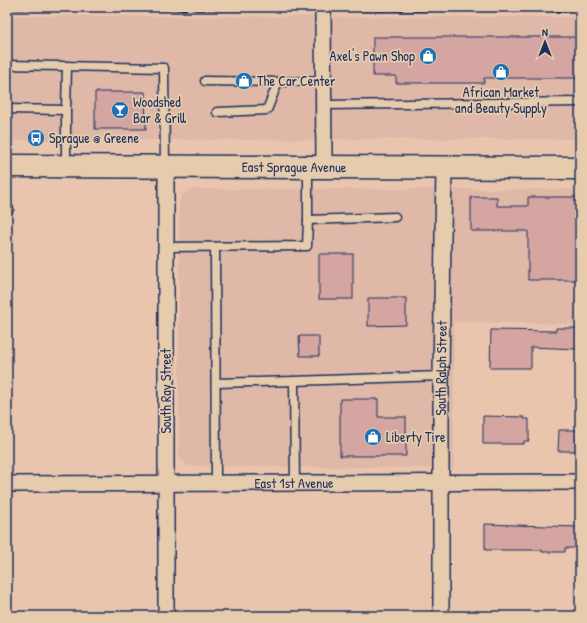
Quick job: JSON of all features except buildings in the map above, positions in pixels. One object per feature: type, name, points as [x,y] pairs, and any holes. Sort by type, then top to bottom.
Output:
[{"type":"main road","name":"East Sprague Avenue","points":[[7,166],[580,168]]},
{"type":"street","points":[[316,167],[323,105],[323,7]]},
{"type":"street","name":"South Ray Street","points":[[166,167],[166,616]]},
{"type":"street","name":"South Ralph Street","points":[[441,616],[441,376],[444,167]]},
{"type":"street","name":"East 1st Avenue","points":[[7,484],[580,482]]},
{"type":"lane","points":[[7,65],[164,68],[166,167]]},
{"type":"lane","points":[[66,167],[67,66]]},
{"type":"lane","points":[[205,81],[323,81]]},
{"type":"lane","points":[[217,112],[267,110],[278,82]]},
{"type":"lane","points":[[323,105],[580,102]]},
{"type":"lane","points":[[7,109],[66,110]]},
{"type":"lane","points":[[166,247],[307,246],[308,220],[316,167]]},
{"type":"lane","points":[[308,220],[395,217]]},
{"type":"lane","points":[[215,247],[216,483]]},
{"type":"lane","points":[[216,383],[441,376]]},
{"type":"lane","points":[[294,381],[295,483]]},
{"type":"shaded area","points":[[7,16],[580,17],[580,139],[7,140]]},
{"type":"shaded area","points":[[192,189],[580,189],[580,412],[578,412],[579,324],[454,322],[454,468],[188,466],[179,456],[179,203],[183,194]]},
{"type":"railway","points":[[7,8],[580,10]]},
{"type":"place","name":"Axel's Pawn Shop","points":[[428,56]]},
{"type":"place","name":"African Market and Beauty Supply","points":[[501,72]]},
{"type":"place","name":"The Car Center","points":[[244,81]]},
{"type":"place","name":"Woodshed Bar & Grill","points":[[120,110]]},
{"type":"place","name":"Sprague @ Greene","points":[[36,138]]},
{"type":"place","name":"Liberty Tire","points":[[373,437]]}]
